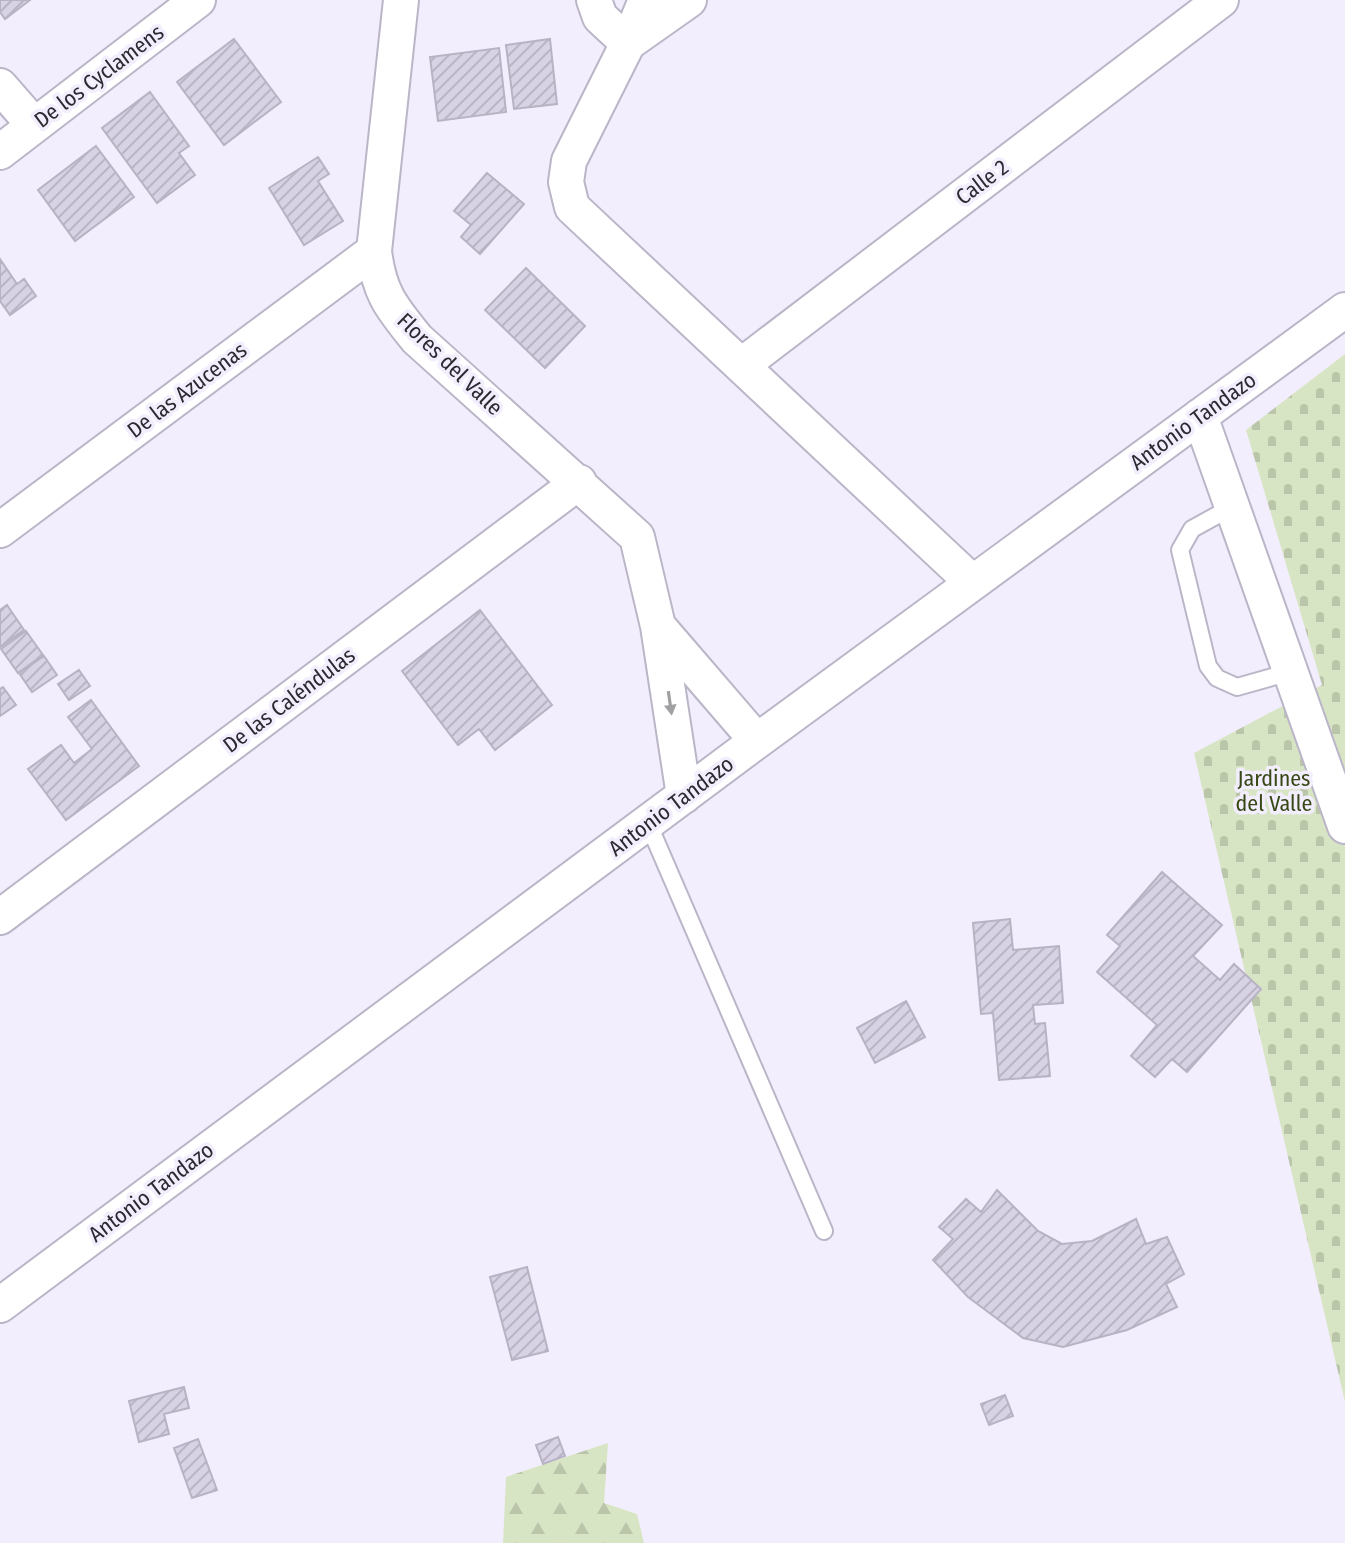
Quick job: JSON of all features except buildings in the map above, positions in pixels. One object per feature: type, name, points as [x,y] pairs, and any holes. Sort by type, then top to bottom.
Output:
[{"type":"street","name":"De los Cyclamens","points":[[0,152],[198,0]]},
{"type":"street","name":"Flores del Valle","points":[[401,0],[374,251],[377,278],[386,302],[417,339],[637,537],[658,626],[684,796]]},
{"type":"street","points":[[594,0],[600,17],[628,43]]},
{"type":"street","points":[[646,0],[569,161],[566,182],[572,207],[972,582]]},
{"type":"street","points":[[628,43],[689,0]]},
{"type":"street","name":"Calle 2","points":[[742,365],[1221,0]]},
{"type":"street","points":[[0,86],[34,125]]},
{"type":"street","name":"De las Azucenas","points":[[0,530],[374,251]]},
{"type":"street","name":"Antonio Tandazo","points":[[0,1305],[757,741],[1345,310]]},
{"type":"street","points":[[1200,416],[1345,826]]},
{"type":"street","name":"De las Caléndulas","points":[[0,917],[579,482]]},
{"type":"street","name":"Flores del Valle","points":[[658,626],[757,741]]},
{"type":"lane","points":[[1232,507],[1192,529],[1180,550],[1208,666],[1217,678],[1237,687],[1290,672]]},
{"type":"lane","points":[[648,823],[824,1231]]},
{"type":"green space","name":"Jardines del Valle","points":[[1345,354],[1345,1402],[1194,753],[1322,685],[1246,430]]},
{"type":"green space","points":[[608,1443],[604,1503],[637,1514],[644,1543],[503,1543],[506,1477]]}]
